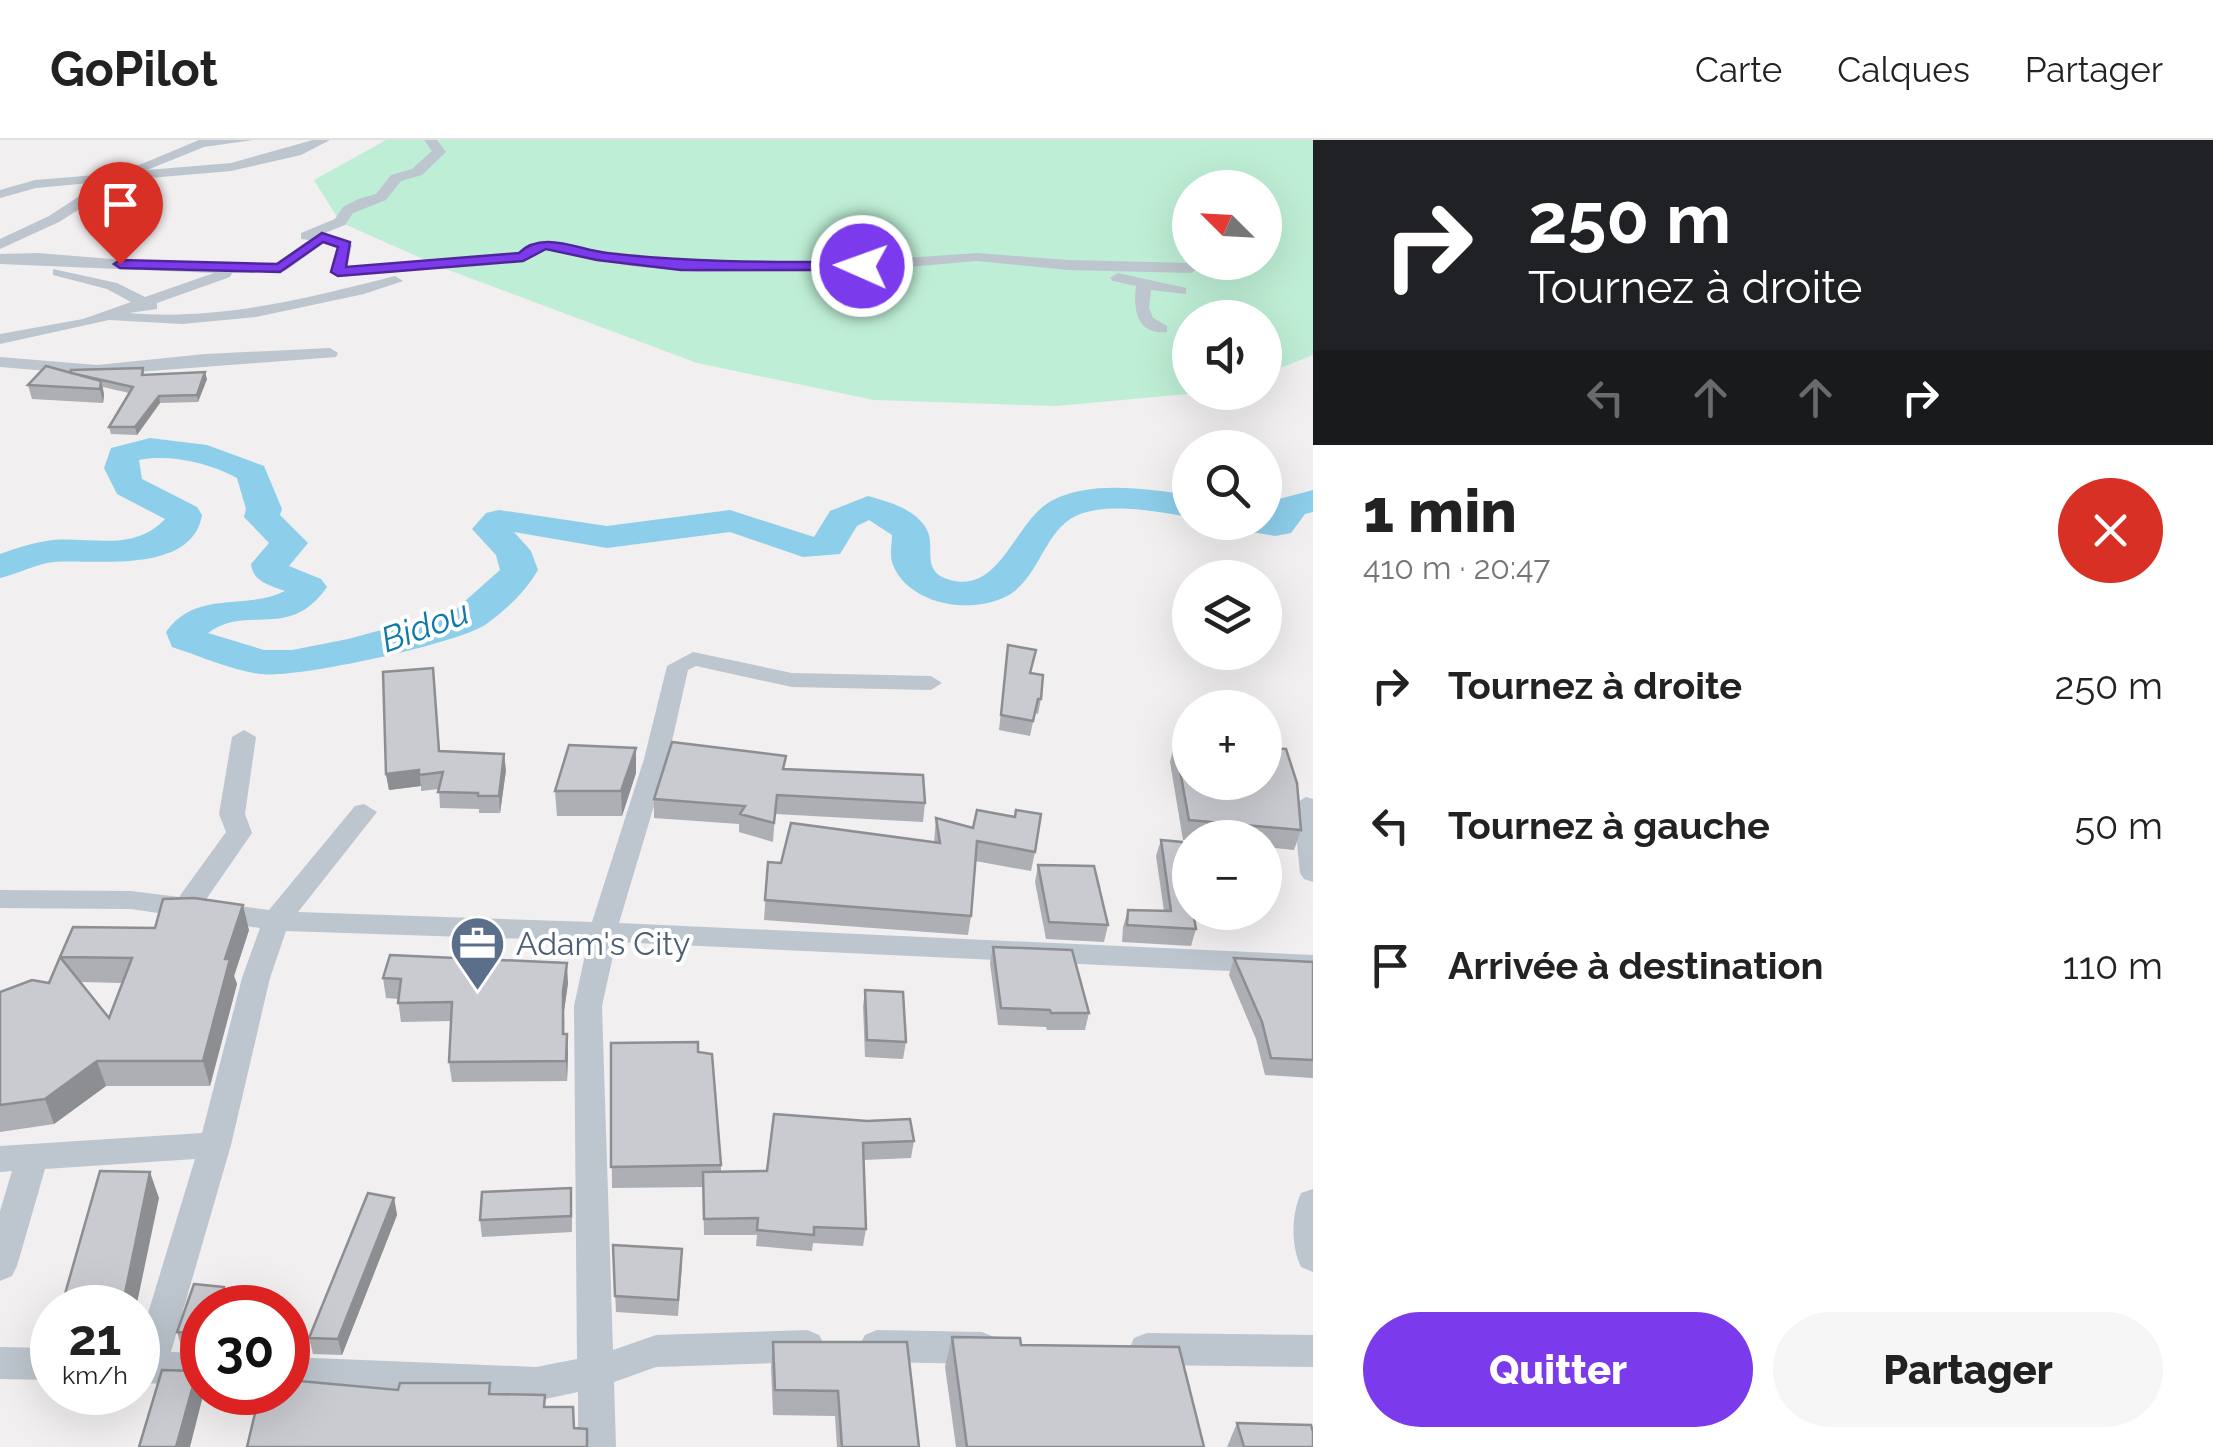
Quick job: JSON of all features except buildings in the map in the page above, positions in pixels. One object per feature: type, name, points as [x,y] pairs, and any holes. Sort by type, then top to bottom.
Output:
[{"type":"street","points":[[2,255],[116,179],[202,144],[247,140]]},
{"type":"street","points":[[0,194],[34,184],[231,167],[296,152],[324,140]]},
{"type":"street","points":[[0,339],[87,324],[240,266],[340,222],[348,210],[381,197],[396,178],[417,172],[439,152],[430,140]]},
{"type":"street","points":[[2,255],[160,268],[280,268],[322,237],[345,245],[338,272],[523,257],[545,245],[630,261],[696,267],[862,266],[965,259],[1172,267]]},
{"type":"street","points":[[2,255],[112,286],[184,317],[195,333]]},
{"type":"street","points":[[965,259],[996,267],[1083,273],[1180,292]]},
{"type":"street","points":[[104,316],[152,320],[274,306],[298,307],[463,264]]},
{"type":"street","points":[[1144,284],[1141,308],[1146,321],[1161,328]]},
{"type":"street","points":[[0,362],[97,370],[204,358],[330,353]]},
{"type":"street","points":[[598,1447],[593,1373],[588,1006],[602,935],[661,740],[678,666],[693,659],[792,680],[931,683]]},
{"type":"street","points":[[186,909],[239,833],[232,814],[244,737]]},
{"type":"street","points":[[1306,805],[1313,872]]},
{"type":"street","points":[[160,1315],[215,1145],[256,978],[276,921],[364,812]]},
{"type":"street","points":[[0,898],[131,900],[276,921],[829,940],[1313,965]]},
{"type":"street","points":[[0,1159],[215,1145]]},
{"type":"street","points":[[0,1266],[33,1156]]},
{"type":"street","points":[[1313,1203],[1313,1257]]},
{"type":"street","points":[[310,1374],[536,1384],[593,1373],[656,1351],[793,1346],[1024,1348]]},
{"type":"street","points":[[1120,1349],[1313,1351]]},
{"type":"street","points":[[0,1363],[30,1364]]},
{"type":"green space","points":[[386,140],[1313,140],[1313,355],[1282,367],[1282,300],[1172,300],[1172,395],[1057,406],[874,400],[697,363],[443,268],[340,222],[314,180]]},
{"type":"waterway","name":"Bidou","points":[[0,567],[53,551],[128,552],[158,543],[172,533],[185,519],[184,515],[138,493],[123,478],[123,455],[150,448],[207,455],[252,473],[264,509],[262,517],[290,543],[270,564],[271,572],[308,587],[299,599],[269,609],[214,614],[186,632],[186,639],[261,662],[292,662],[348,651],[469,618],[513,581],[519,570],[513,551],[490,529],[499,521],[593,537],[730,521],[815,548],[827,546],[843,519],[868,507],[896,518],[910,532],[911,562],[929,585],[951,592],[975,593],[1006,578],[1036,533],[1066,507],[1109,500],[1172,504]]},
{"type":"waterway","name":"Bidou","points":[[1282,521],[1292,507],[1313,501]]},
{"type":"place","name":"Adam's City","points":[[477,993]]},
{"type":"route","points":[[120,264],[280,268],[322,237],[345,245],[338,272],[523,257],[545,245],[681,266],[862,266]]}]
